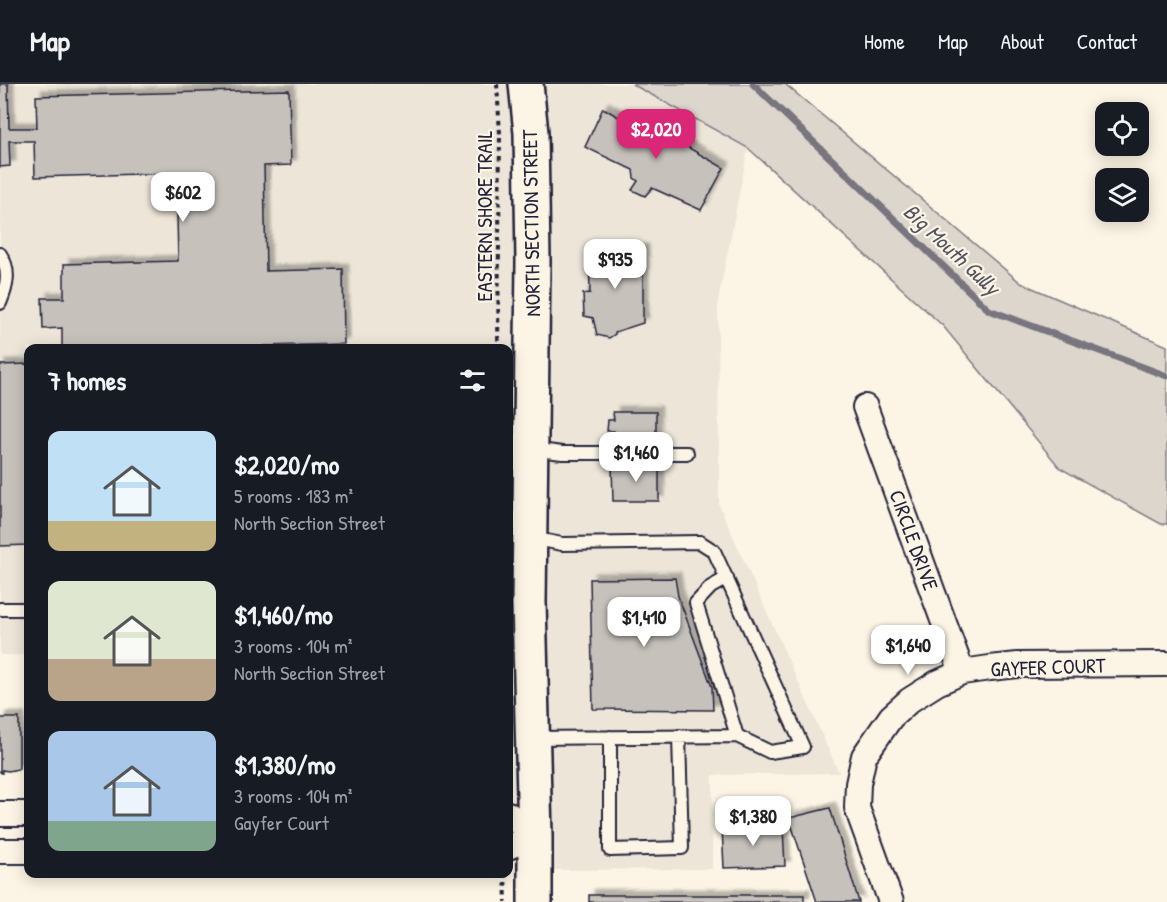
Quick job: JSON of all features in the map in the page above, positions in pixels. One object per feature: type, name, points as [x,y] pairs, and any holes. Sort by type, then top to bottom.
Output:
[{"type":"main road","name":"NORTH SECTION STREET","points":[[526,84],[531,133],[533,238],[530,538],[524,602],[533,738],[522,842],[535,902]]},
{"type":"street","name":"CIRCLE DRIVE","points":[[865,407],[963,672]]},
{"type":"street","name":"GAYFER COURT","points":[[891,902],[857,808],[858,783],[864,756],[891,717],[910,700],[937,683],[963,672],[1018,665],[1167,664]]},
{"type":"street","points":[[0,814],[24,814]]},
{"type":"street","points":[[513,824],[522,842]]},
{"type":"street","points":[[0,850],[24,850]]},
{"type":"lane","points":[[0,254],[7,274],[6,290],[0,303]]},
{"type":"lane","points":[[531,449],[562,453],[687,453]]},
{"type":"lane","points":[[530,538],[562,544],[700,542],[714,551],[802,747],[771,752],[737,736],[533,738]]},
{"type":"lane","points":[[727,578],[711,587],[696,603],[737,736]]},
{"type":"lane","points":[[0,609],[24,609]]},
{"type":"lane","points":[[610,737],[610,850],[682,848],[679,736]]},
{"type":"path","name":"EASTERN SHORE TRAIL","points":[[497,84],[500,134],[498,344]]},
{"type":"path","points":[[505,878],[506,902]]},
{"type":"shaded area","points":[[0,84],[632,84],[748,148],[718,301],[719,505],[839,773],[713,775],[712,869],[516,870],[519,646],[513,645],[513,344],[24,344],[24,655],[0,655]]},
{"type":"shaded area","points":[[632,84],[785,84],[1021,283],[1167,346],[1167,524],[1161,524],[1060,468],[943,326],[748,148]]},
{"type":"building","points":[[0,84],[8,84],[9,128],[37,128],[36,96],[289,90],[291,165],[264,166],[266,271],[343,269],[344,344],[62,344],[62,328],[43,329],[42,298],[64,298],[64,264],[178,261],[176,173],[35,177],[34,141],[9,141],[10,166],[0,167]]},
{"type":"building","points":[[603,108],[653,137],[656,129],[724,168],[701,210],[652,188],[645,196],[632,190],[638,181],[634,178],[633,170],[585,147]]},
{"type":"building","points":[[589,248],[643,250],[643,323],[615,332],[609,338],[597,335],[593,318],[584,316],[583,294],[590,293]]},
{"type":"building","points":[[24,364],[24,545],[0,546],[0,365]]},
{"type":"building","points":[[613,412],[656,412],[656,440],[614,439],[614,431],[607,431],[608,420],[614,420]]},
{"type":"building","points":[[612,466],[659,466],[659,501],[613,501]]},
{"type":"building","points":[[675,578],[678,596],[712,687],[713,710],[593,709],[590,579]]},
{"type":"building","points":[[0,718],[19,718],[19,769],[2,770],[2,773],[0,772]]},
{"type":"building","points":[[830,808],[859,902],[817,902],[789,818]]},
{"type":"building","points":[[783,827],[785,866],[724,868],[722,828]]},
{"type":"building","points":[[589,895],[804,895],[804,902],[589,902]]},
{"type":"waterway","name":"Big Mouth Gully","points":[[753,84],[989,310],[1167,376]]}]
